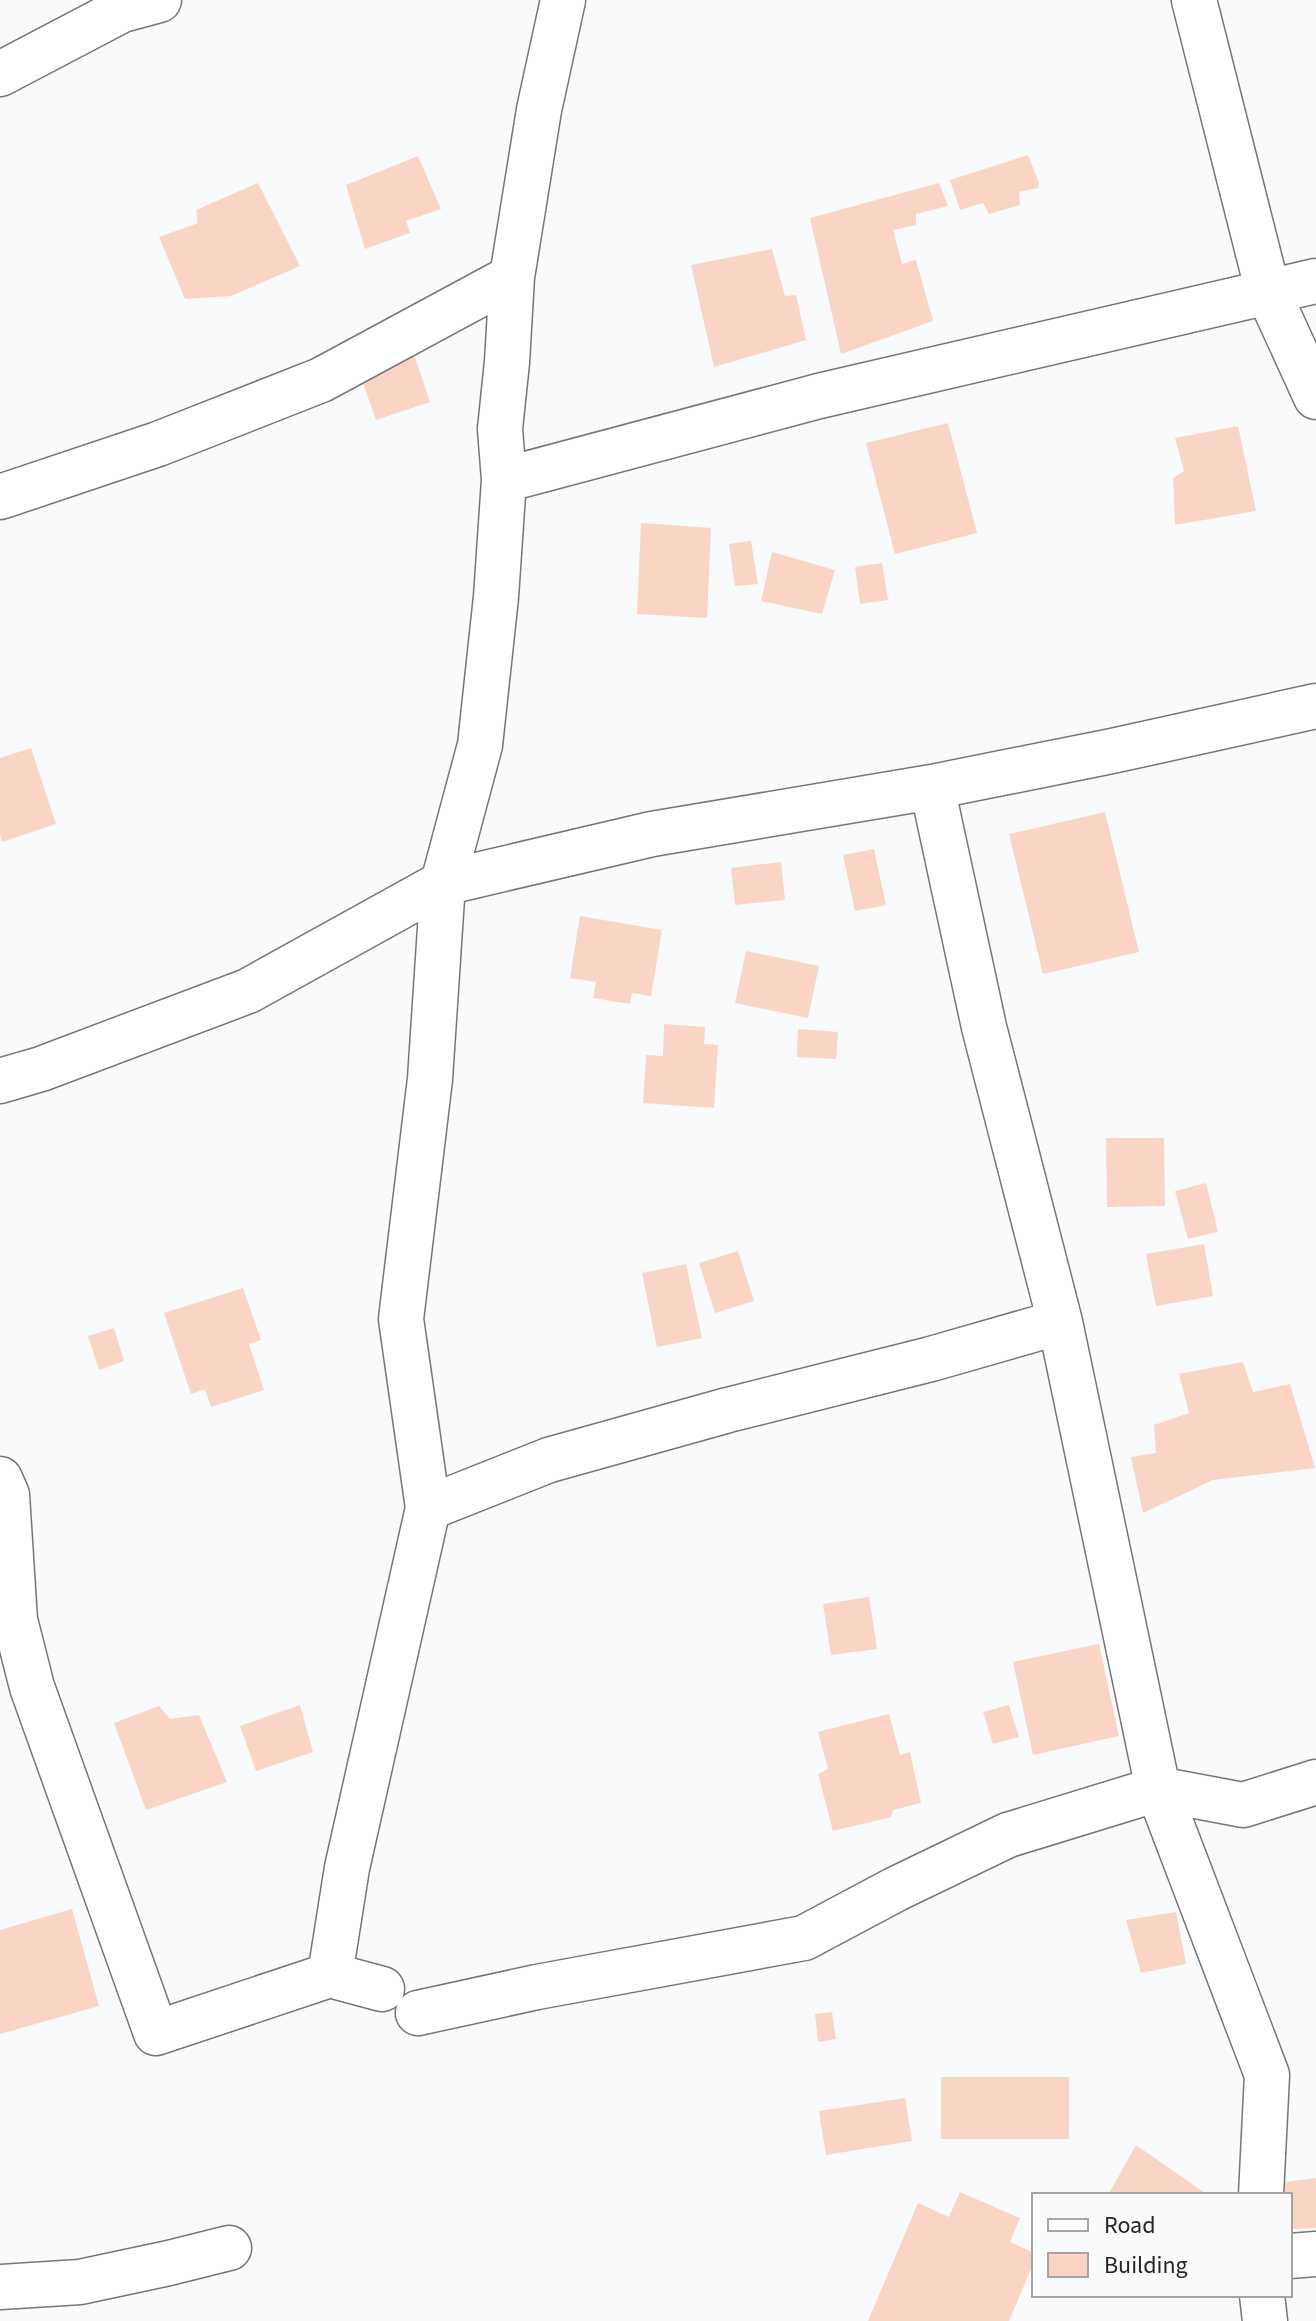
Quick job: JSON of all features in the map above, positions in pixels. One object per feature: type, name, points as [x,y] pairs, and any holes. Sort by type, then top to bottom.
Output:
[{"type":"street","points":[[0,74],[122,10],[159,0]]},
{"type":"street","points":[[330,1975],[347,1868],[428,1508],[401,1319],[430,1079],[443,883],[480,745],[496,597],[504,480],[500,429],[512,277],[539,110],[563,0]]},
{"type":"street","points":[[1194,0],[1268,292],[1316,397]]},
{"type":"street","points":[[0,497],[158,444],[321,380],[512,277]]},
{"type":"street","points":[[504,480],[819,396],[1316,281]]},
{"type":"street","points":[[0,1081],[41,1069],[248,991],[443,883],[652,834],[932,787],[1316,706]]},
{"type":"street","points":[[932,787],[984,1027],[1060,1322],[1158,1789],[1267,2075],[1261,2193]]},
{"type":"street","points":[[428,1508],[549,1460],[1060,1322]]},
{"type":"street","points":[[0,1479],[7,1495],[8,1622],[156,2033],[330,1975],[382,1989]]},
{"type":"street","points":[[418,2013],[537,1987],[804,1938],[1008,1835],[1158,1789],[1243,1805],[1316,1782]]},
{"type":"street","points":[[0,2287],[80,2282],[229,2248]]},
{"type":"street","points":[[1292,2256],[1316,2254]]},
{"type":"street","points":[[1262,2297],[1265,2321]]},
{"type":"building","points":[[1028,155],[1039,183],[1038,188],[1019,192],[1020,205],[989,214],[983,203],[960,210],[950,180]]},
{"type":"building","points":[[418,156],[441,209],[406,221],[410,233],[365,249],[346,185]]},
{"type":"building","points":[[258,183],[300,266],[231,296],[185,299],[159,237],[198,223],[196,210]]},
{"type":"building","points":[[939,183],[948,206],[916,214],[916,225],[893,230],[902,264],[916,260],[933,321],[841,354],[810,218]]},
{"type":"building","points":[[772,249],[785,296],[796,295],[806,340],[714,367],[691,265]]},
{"type":"building","points":[[413,351],[430,402],[376,420],[358,369]]},
{"type":"building","points":[[948,423],[977,533],[895,554],[866,443]]},
{"type":"building","points":[[1238,426],[1256,511],[1175,525],[1173,478],[1184,471],[1175,438]]},
{"type":"building","points":[[641,523],[711,528],[707,618],[637,614]]},
{"type":"building","points":[[751,541],[758,584],[735,586],[729,544]]},
{"type":"building","points":[[772,552],[835,570],[822,614],[761,601]]},
{"type":"building","points":[[882,563],[888,600],[860,604],[855,567]]},
{"type":"building","points":[[31,748],[56,824],[2,842],[0,758]]},
{"type":"building","points":[[1105,812],[1139,952],[1043,974],[1009,834]]},
{"type":"building","points":[[874,849],[886,905],[855,911],[843,855]]},
{"type":"building","points":[[781,862],[785,900],[735,905],[731,868]]},
{"type":"building","points":[[580,916],[662,930],[651,996],[632,993],[630,1004],[593,998],[596,982],[570,978]]},
{"type":"building","points":[[746,951],[819,966],[808,1018],[735,1003]]},
{"type":"building","points":[[664,1024],[705,1027],[704,1044],[718,1045],[714,1108],[643,1103],[646,1055],[663,1056]]},
{"type":"building","points":[[798,1029],[838,1032],[836,1059],[797,1057]]},
{"type":"building","points":[[1106,1138],[1164,1138],[1165,1206],[1107,1207]]},
{"type":"building","points":[[1206,1183],[1218,1232],[1188,1239],[1175,1191]]},
{"type":"building","points":[[1204,1244],[1213,1296],[1156,1306],[1146,1254]]},
{"type":"building","points":[[738,1251],[754,1301],[715,1313],[699,1263]]},
{"type":"building","points":[[686,1264],[702,1338],[657,1347],[642,1273]]},
{"type":"building","points":[[243,1288],[261,1340],[249,1344],[264,1390],[211,1407],[205,1389],[191,1394],[164,1313]]},
{"type":"building","points":[[114,1328],[124,1361],[99,1370],[88,1336]]},
{"type":"building","points":[[1243,1362],[1253,1392],[1290,1384],[1315,1468],[1213,1480],[1143,1513],[1131,1457],[1156,1453],[1154,1425],[1189,1413],[1179,1374]]},
{"type":"building","points":[[869,1597],[877,1649],[831,1655],[823,1604]]},
{"type":"building","points":[[1099,1644],[1119,1736],[1033,1755],[1013,1662]]},
{"type":"building","points":[[300,1705],[313,1752],[256,1771],[240,1726]]},
{"type":"building","points":[[1009,1705],[1019,1737],[993,1744],[983,1712]]},
{"type":"building","points":[[159,1706],[170,1719],[199,1715],[227,1782],[146,1810],[114,1723]]},
{"type":"building","points":[[889,1714],[900,1755],[910,1752],[921,1803],[893,1810],[891,1817],[833,1831],[818,1774],[828,1769],[818,1732]]},
{"type":"building","points":[[72,1909],[99,2006],[0,2034],[0,1930]]},
{"type":"building","points":[[1176,1912],[1186,1964],[1141,1973],[1126,1920]]},
{"type":"building","points":[[832,2012],[836,2039],[818,2042],[815,2014]]},
{"type":"building","points":[[941,2077],[1069,2077],[1069,2139],[941,2139]]},
{"type":"building","points":[[905,2098],[912,2141],[826,2155],[819,2111]]},
{"type":"building","points":[[1136,2145],[1205,2193],[1109,2193]]},
{"type":"building","points":[[1316,2178],[1316,2228],[1292,2229],[1292,2193],[1283,2193],[1285,2182]]},
{"type":"building","points":[[960,2192],[1020,2218],[1010,2242],[1032,2252],[1032,2267],[1009,2321],[868,2321],[918,2203],[949,2217]]}]
